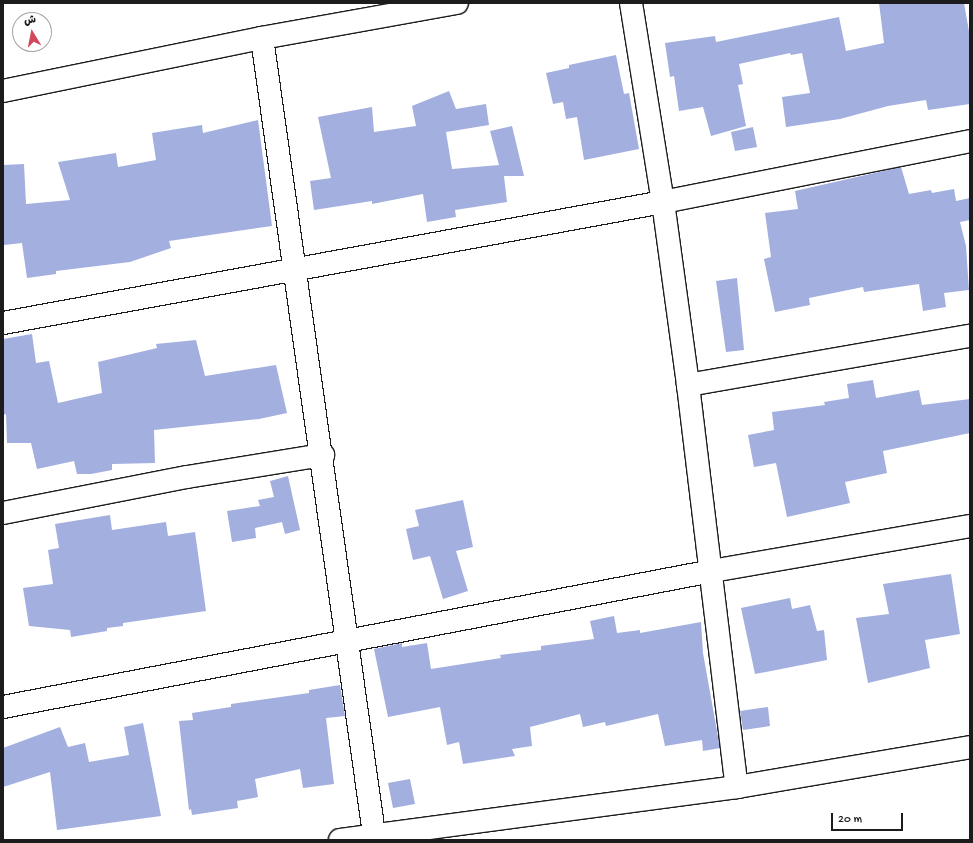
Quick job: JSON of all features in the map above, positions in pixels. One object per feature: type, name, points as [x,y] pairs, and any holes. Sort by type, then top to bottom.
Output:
[{"type":"street","points":[[3,91],[262,38],[457,3]]},
{"type":"street","points":[[631,3],[663,202],[688,385],[712,571],[737,787]]},
{"type":"street","points":[[262,38],[323,455],[374,834]]},
{"type":"street","points":[[3,323],[297,271],[663,202],[970,141]]},
{"type":"street","points":[[688,385],[970,336]]},
{"type":"street","points":[[3,513],[187,478],[323,455]]},
{"type":"street","points":[[3,707],[712,571],[970,526]]},
{"type":"street","points":[[340,840],[374,834],[446,833],[737,787],[970,747]]},
{"type":"building","points":[[879,3],[964,3],[970,37],[970,104],[928,110],[926,100],[888,106],[840,119],[786,127],[782,97],[810,93],[802,53],[791,55],[790,53],[739,64],[743,84],[738,85],[746,126],[711,136],[703,107],[679,111],[674,76],[670,77],[665,43],[715,36],[716,42],[839,17],[846,51],[884,43]]},
{"type":"building","points":[[616,55],[624,94],[629,93],[639,149],[584,160],[577,117],[566,119],[563,102],[553,104],[546,73],[569,68],[569,65]]},
{"type":"building","points":[[449,91],[456,109],[486,104],[489,125],[446,132],[452,169],[499,165],[490,131],[512,126],[524,176],[504,176],[507,202],[455,210],[456,217],[427,222],[423,194],[372,204],[372,201],[314,210],[310,181],[331,178],[318,117],[372,107],[374,132],[416,126],[412,106]]},
{"type":"building","points":[[258,120],[272,226],[169,241],[171,248],[130,262],[56,271],[56,274],[27,278],[22,243],[4,245],[3,165],[24,164],[26,204],[70,200],[58,162],[116,153],[118,167],[156,160],[152,133],[202,125],[203,133]]},
{"type":"building","points":[[753,127],[757,147],[735,151],[731,132]]},
{"type":"building","points":[[901,167],[909,194],[931,190],[932,193],[954,189],[956,201],[970,198],[970,220],[960,222],[966,246],[969,290],[944,293],[946,307],[923,311],[919,284],[864,292],[863,287],[809,298],[810,305],[775,312],[764,259],[771,257],[765,213],[798,209],[795,191]]},
{"type":"building","points":[[737,278],[744,350],[726,352],[716,281]]},
{"type":"building","points":[[32,334],[36,363],[49,361],[58,403],[102,393],[98,362],[157,348],[156,344],[196,340],[205,376],[276,365],[287,413],[259,419],[154,430],[155,463],[112,464],[112,470],[91,474],[77,474],[74,461],[37,469],[31,443],[7,443],[6,414],[3,415],[3,339]]},
{"type":"building","points":[[873,380],[876,398],[919,390],[922,405],[970,399],[970,433],[883,451],[887,473],[845,482],[850,503],[787,517],[776,463],[754,467],[748,435],[774,430],[772,412],[825,405],[824,402],[849,398],[847,384]]},
{"type":"building","points":[[288,476],[300,530],[285,534],[282,522],[255,528],[256,538],[232,542],[227,511],[260,506],[258,500],[274,497],[270,481]]},
{"type":"building","points":[[463,500],[473,547],[456,551],[468,591],[443,599],[430,556],[413,560],[406,529],[419,526],[415,510]]},
{"type":"building","points":[[110,515],[112,530],[166,522],[168,536],[195,532],[206,611],[123,623],[123,626],[107,628],[107,631],[71,637],[70,630],[29,626],[23,588],[53,584],[48,550],[59,548],[55,524]]},
{"type":"building","points":[[951,574],[960,634],[925,640],[930,668],[868,683],[856,618],[889,614],[883,584]]},
{"type":"building","points":[[790,598],[792,609],[810,605],[817,631],[824,630],[827,660],[755,674],[741,608]]},
{"type":"building","points":[[614,616],[617,633],[640,630],[640,633],[701,622],[703,653],[720,748],[703,751],[702,740],[665,746],[658,714],[606,726],[605,722],[583,727],[580,714],[530,727],[532,746],[512,749],[515,756],[463,764],[459,742],[447,745],[440,707],[388,717],[374,649],[402,643],[402,647],[427,643],[431,669],[501,658],[500,655],[541,650],[541,646],[594,639],[590,621]]},
{"type":"building","points":[[340,685],[345,716],[326,718],[334,784],[303,788],[300,769],[255,779],[258,797],[237,801],[238,808],[192,815],[191,809],[189,810],[179,721],[193,720],[192,713],[231,707],[231,704],[309,693],[309,690]]},
{"type":"building","points":[[768,707],[770,726],[743,730],[740,711]]},
{"type":"building","points":[[143,723],[161,816],[57,830],[50,772],[3,787],[3,748],[60,727],[68,747],[85,743],[89,762],[129,755],[124,727]]},
{"type":"building","points":[[410,779],[415,804],[393,808],[388,783]]}]
